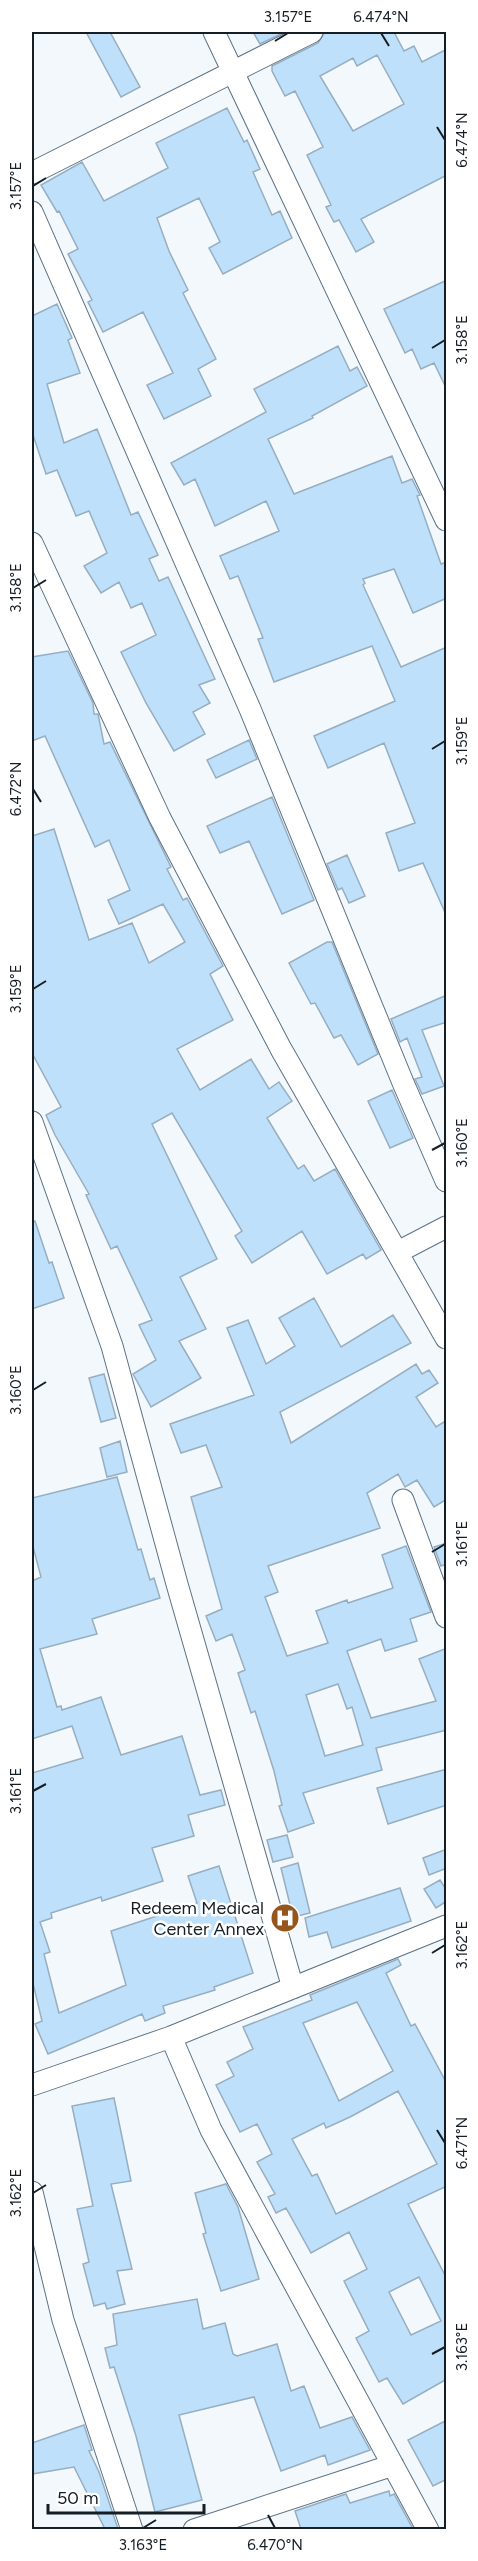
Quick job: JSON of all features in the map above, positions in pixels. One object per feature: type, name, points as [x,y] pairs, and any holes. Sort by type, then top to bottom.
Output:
[{"type":"street","points":[[214,32],[447,520]]},
{"type":"street","points":[[32,173],[232,70],[312,32]]},
{"type":"street","points":[[32,212],[250,709],[404,1085],[447,1181]]},
{"type":"street","points":[[32,543],[160,818],[281,1048],[447,1338]]},
{"type":"street","points":[[32,1122],[112,1346],[180,1595],[293,1988]]},
{"type":"street","points":[[398,1252],[447,1227]]},
{"type":"street","points":[[403,1500],[447,1617]]},
{"type":"street","points":[[32,2085],[171,2037],[447,1926]]},
{"type":"street","points":[[171,2037],[211,2130],[428,2529]]},
{"type":"street","points":[[32,2193],[63,2320],[132,2529]]},
{"type":"street","points":[[194,2529],[393,2465]]},
{"type":"building","points":[[86,32],[110,32],[140,87],[121,97]]},
{"type":"building","points":[[253,32],[285,32],[260,44]]},
{"type":"building","points":[[325,32],[394,32],[404,51],[414,46],[422,62],[447,49],[447,175],[361,219],[374,242],[356,252],[339,220],[334,222],[326,207],[331,205],[307,155],[323,147],[295,91],[285,96],[272,71],[272,66],[318,43]],"holes":[[[377,55],[404,104],[353,131],[320,76],[353,58],[357,66]]]},
{"type":"building","points":[[227,108],[244,142],[247,140],[260,169],[253,172],[272,215],[280,211],[292,238],[223,274],[209,248],[220,242],[199,198],[157,218],[169,251],[188,290],[183,293],[216,359],[198,369],[211,396],[164,419],[147,385],[173,373],[143,312],[103,332],[88,302],[92,300],[68,254],[78,249],[59,211],[57,212],[41,185],[82,162],[104,201],[168,168],[156,143]]},
{"type":"building","points":[[447,280],[447,390],[434,363],[421,369],[412,349],[405,353],[384,309]]},
{"type":"building","points":[[57,304],[72,338],[68,340],[80,373],[47,384],[64,443],[97,429],[131,515],[138,512],[158,555],[149,559],[159,581],[168,577],[215,679],[199,685],[210,703],[193,712],[205,734],[174,751],[146,703],[121,652],[156,635],[142,603],[131,608],[119,582],[101,593],[84,566],[107,553],[89,511],[76,516],[57,470],[46,474],[32,432],[32,316]]},
{"type":"building","points":[[338,346],[350,371],[357,367],[367,386],[312,416],[313,418],[268,439],[294,494],[392,456],[402,483],[412,479],[420,495],[417,496],[441,564],[447,562],[447,598],[413,613],[394,569],[363,579],[365,583],[363,585],[401,667],[447,647],[447,917],[423,863],[399,871],[386,833],[415,823],[384,743],[328,768],[314,736],[395,701],[372,646],[274,682],[258,639],[263,638],[238,576],[230,579],[220,556],[279,531],[266,501],[215,526],[195,479],[184,485],[171,463],[266,412],[254,389]]},
{"type":"building","points":[[68,651],[93,703],[94,714],[98,714],[104,744],[110,742],[171,867],[167,869],[183,900],[187,898],[223,966],[210,974],[233,1020],[177,1049],[200,1090],[251,1059],[269,1089],[279,1082],[292,1101],[267,1118],[298,1169],[304,1165],[314,1181],[335,1169],[381,1250],[366,1259],[363,1254],[327,1274],[302,1231],[252,1263],[235,1236],[242,1231],[172,1113],[152,1124],[217,1259],[180,1277],[206,1329],[179,1341],[201,1378],[151,1407],[133,1374],[156,1360],[139,1325],[152,1320],[117,1246],[111,1249],[86,1195],[89,1194],[46,1115],[61,1107],[32,1053],[32,836],[54,829],[89,940],[132,923],[149,963],[185,942],[163,904],[119,924],[108,900],[130,890],[109,840],[95,847],[45,736],[32,741],[32,657]]},
{"type":"building","points":[[249,740],[257,759],[216,778],[207,760]]},
{"type":"building","points":[[272,797],[314,900],[282,914],[249,841],[220,853],[207,826]]},
{"type":"building","points":[[347,855],[365,896],[349,903],[342,888],[338,890],[327,864]]},
{"type":"building","points":[[327,942],[332,942],[378,1054],[358,1065],[341,1035],[334,1038],[315,1003],[311,1004],[289,963]]},
{"type":"building","points":[[447,995],[447,1022],[422,1030],[444,1086],[422,1094],[415,1079],[422,1077],[407,1038],[400,1042],[391,1019]]},
{"type":"building","points":[[392,1090],[413,1138],[390,1148],[368,1101]]},
{"type":"building","points":[[35,1221],[64,1298],[32,1309],[32,1222]]},
{"type":"building","points":[[314,1298],[341,1347],[393,1315],[411,1343],[280,1412],[291,1443],[416,1364],[422,1374],[429,1370],[438,1383],[416,1397],[436,1427],[447,1420],[447,1499],[434,1507],[417,1480],[405,1487],[398,1474],[367,1493],[380,1528],[268,1566],[278,1592],[265,1597],[287,1656],[328,1643],[316,1611],[393,1588],[382,1555],[406,1546],[431,1612],[410,1619],[417,1641],[385,1651],[381,1639],[347,1651],[371,1718],[436,1701],[419,1659],[447,1648],[447,1730],[376,1748],[382,1770],[303,1793],[314,1823],[288,1832],[279,1806],[282,1805],[274,1771],[255,1711],[251,1713],[238,1673],[245,1670],[232,1634],[216,1641],[206,1616],[222,1609],[191,1497],[222,1487],[206,1445],[181,1453],[170,1424],[254,1395],[227,1328],[248,1320],[266,1364],[295,1346],[279,1318]],"holes":[[[338,1684],[347,1709],[352,1707],[363,1745],[325,1756],[306,1695]]]},
{"type":"building","points":[[104,1374],[116,1418],[101,1422],[89,1378]]},
{"type":"building","points":[[120,1441],[127,1472],[107,1477],[100,1448]]},
{"type":"building","points":[[117,1477],[138,1550],[141,1549],[150,1580],[154,1578],[160,1598],[92,1619],[97,1634],[40,1649],[57,1707],[61,1706],[62,1710],[101,1697],[121,1755],[182,1736],[200,1795],[221,1790],[225,1805],[188,1815],[194,1836],[152,1848],[163,1881],[102,1901],[101,1897],[51,1913],[52,1918],[40,1922],[50,1952],[44,1954],[59,2013],[126,1985],[111,1931],[197,1903],[188,1876],[219,1866],[253,1973],[214,1987],[215,1990],[163,2006],[165,2013],[145,2021],[142,2014],[48,2054],[35,2024],[42,2021],[32,1979],[32,1773],[83,1758],[72,1726],[32,1739],[32,1581],[41,1577],[32,1543],[32,1498]]},
{"type":"building","points":[[447,1543],[447,1564],[441,1566],[434,1547]]},
{"type":"building","points":[[447,1769],[447,1805],[388,1824],[377,1788]]},
{"type":"building","points":[[287,1835],[293,1857],[273,1862],[267,1840]]},
{"type":"building","points":[[447,1849],[447,1868],[429,1875],[423,1858]]},
{"type":"building","points":[[298,1863],[310,1913],[293,1917],[281,1868]]},
{"type":"building","points":[[440,1880],[447,1891],[447,1901],[436,1908],[424,1889]]},
{"type":"building","points":[[400,1888],[411,1921],[332,1948],[327,1932],[309,1937],[305,1918]]},
{"type":"building","points":[[398,1959],[401,1965],[386,1973],[411,2026],[415,2024],[447,2084],[447,2186],[408,2204],[447,2279],[447,2379],[403,2404],[387,2378],[379,2382],[356,2338],[369,2331],[344,2281],[367,2269],[349,2232],[311,2253],[286,2208],[276,2213],[268,2197],[275,2194],[257,2162],[272,2154],[257,2124],[240,2132],[216,2085],[234,2076],[227,2062],[253,2049],[243,2027],[312,2000],[310,1995]],"holes":[[[357,2002],[393,2071],[339,2101],[303,2023]],[[398,2091],[437,2164],[336,2214],[317,2174],[312,2176],[292,2139],[324,2123],[326,2128]],[[419,2277],[441,2321],[411,2335],[389,2292]]]},
{"type":"building","points":[[114,2098],[131,2181],[111,2184],[132,2269],[117,2271],[125,2304],[107,2309],[105,2303],[94,2306],[83,2264],[89,2262],[77,2209],[93,2206],[72,2106]]},
{"type":"building","points":[[226,2184],[238,2207],[259,2279],[221,2291],[203,2234],[206,2233],[195,2193]]},
{"type":"building","points":[[197,2299],[203,2329],[225,2323],[233,2354],[237,2356],[277,2344],[291,2391],[304,2386],[320,2428],[352,2417],[370,2450],[328,2465],[325,2455],[281,2471],[254,2397],[179,2415],[202,2500],[155,2512],[136,2436],[114,2367],[110,2368],[105,2348],[117,2345],[113,2314]]},
{"type":"building","points":[[447,2420],[447,2479],[433,2486],[408,2440]]},
{"type":"building","points":[[84,2425],[92,2450],[89,2451],[99,2472],[118,2529],[105,2529],[74,2467],[32,2474],[32,2443]]},
{"type":"building","points":[[389,2491],[390,2496],[394,2494],[413,2529],[301,2529],[295,2511],[346,2494],[350,2503]]},
{"type":"place","name":"Redeem Medical Center Annex","points":[[285,1918]]}]
